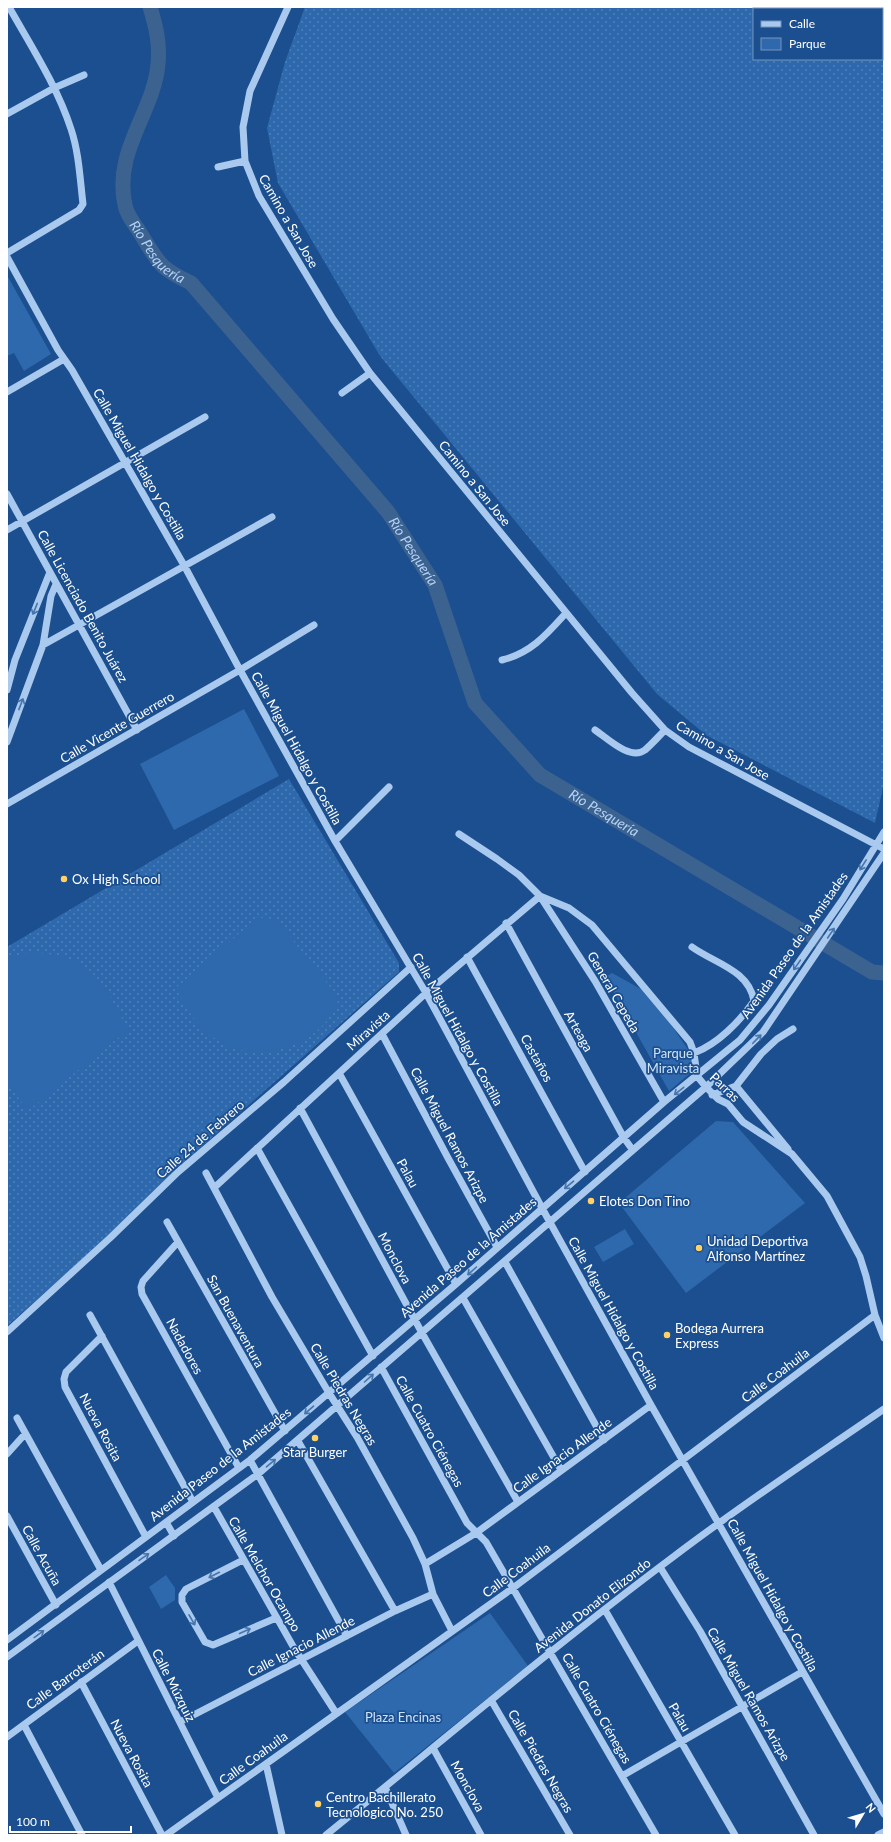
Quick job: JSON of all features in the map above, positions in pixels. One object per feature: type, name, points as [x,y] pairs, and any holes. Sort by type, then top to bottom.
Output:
[{"type":"street","points":[[7,253],[82,207],[74,136],[54,88],[9,7]]},
{"type":"street","name":"Camino a San Jose","points":[[288,7],[250,91],[243,127],[245,162],[259,196],[333,319],[370,373],[632,694],[665,730],[689,747],[712,760],[884,849]]},
{"type":"street","points":[[7,114],[54,88],[84,75]]},
{"type":"street","points":[[218,167],[245,162]]},
{"type":"street","name":"Calle Miguel Hidalgo y Costilla","points":[[7,257],[64,359],[126,462],[185,567],[240,670],[335,841],[426,993],[542,1208],[651,1405],[884,1814]]},
{"type":"street","points":[[7,392],[64,359]]},
{"type":"street","points":[[342,393],[370,373]]},
{"type":"street","points":[[7,530],[205,417]]},
{"type":"street","name":"Calle Licenciado Benito Juárez","points":[[7,494],[137,730]]},
{"type":"street","points":[[42,645],[185,567],[272,517]]},
{"type":"street","points":[[7,690],[14,660],[50,572]]},
{"type":"street","points":[[7,741],[42,645],[51,596],[56,584]]},
{"type":"street","points":[[502,660],[512,657],[539,643],[566,613]]},
{"type":"street","name":"Calle Vicente Guerrero","points":[[7,804],[240,670],[314,625]]},
{"type":"street","points":[[7,664],[14,660]]},
{"type":"street","points":[[595,730],[628,752],[635,754],[645,750],[665,730]]},
{"type":"street","points":[[335,841],[389,787]]},
{"type":"street","name":"Avenida Paseo de la Amistades","points":[[8,1637],[56,1605],[250,1460],[415,1320],[664,1102],[720,1058],[740,1040],[754,1025],[843,899],[884,832]]},
{"type":"street","name":"Parras","points":[[459,834],[519,875],[540,896],[569,908],[592,925],[690,1042],[694,1053],[697,1076],[712,1095],[728,1104],[743,1122],[792,1154],[827,1196],[850,1238],[863,1266],[874,1315],[884,1338]]},
{"type":"street","name":"Avenida Paseo de la Amistades","points":[[7,1657],[258,1474],[706,1087],[763,1032],[851,904],[884,853]]},
{"type":"street","name":"Miravista","points":[[215,1187],[466,957],[540,896]]},
{"type":"street","name":"General Cepeda","points":[[540,896],[595,981],[664,1102]]},
{"type":"street","name":"Arteaga","points":[[506,924],[632,1150]]},
{"type":"street","points":[[692,947],[705,957],[726,966],[741,976],[752,989],[754,1001],[743,1016],[705,1048],[694,1053]]},
{"type":"street","name":"Castaños","points":[[466,957],[585,1172]]},
{"type":"street","name":"Calle 24 de Febrero","points":[[7,1332],[110,1238],[178,1172],[284,1082],[411,967]]},
{"type":"street","points":[[712,1095],[736,1086],[761,1054],[777,1039],[793,1029]]},
{"type":"street","name":"Calle Miguel Ramos Arizpe","points":[[382,1034],[497,1247]]},
{"type":"street","name":"Palau","points":[[339,1073],[456,1284]]},
{"type":"street","points":[[736,1086],[792,1154]]},
{"type":"street","name":"Monclova","points":[[300,1108],[422,1333],[518,1502]]},
{"type":"street","points":[[257,1148],[373,1356]]},
{"type":"street","name":"Calle Piedras Negras","points":[[206,1173],[215,1187],[272,1297],[385,1485],[425,1564],[433,1594],[452,1632]]},
{"type":"street","name":"San Buenaventura","points":[[167,1222],[285,1431]]},
{"type":"street","name":"Nadadores","points":[[178,1242],[143,1281],[141,1287],[142,1294],[239,1468]]},
{"type":"street","points":[[505,1262],[604,1440]]},
{"type":"street","points":[[463,1298],[561,1470]]},
{"type":"street","points":[[90,1314],[193,1502]]},
{"type":"street","name":"Calle Coahuila","points":[[166,1835],[513,1588],[874,1315]]},
{"type":"street","name":"Nueva Rosita","points":[[102,1336],[66,1372],[64,1379],[65,1386],[146,1537]]},
{"type":"street","name":"Calle Cuatro Ciénegas","points":[[381,1367],[467,1523],[486,1542],[656,1835]]},
{"type":"street","name":"Calle Ignacio Allende","points":[[425,1564],[476,1533],[651,1405]]},
{"type":"street","name":"Avenida Donato Elizondo","points":[[330,1833],[492,1700],[660,1567],[770,1486],[884,1409]]},
{"type":"street","points":[[17,1418],[101,1570]]},
{"type":"street","points":[[7,1454],[25,1434]]},
{"type":"street","points":[[298,1441],[395,1612]]},
{"type":"street","points":[[250,1460],[347,1636]]},
{"type":"street","name":"Calle Melchor Ocampo","points":[[214,1507],[242,1560],[276,1618],[336,1713]]},
{"type":"street","name":"Calle Acuña","points":[[7,1516],[56,1605]]},
{"type":"street","points":[[166,1522],[174,1536]]},
{"type":"street","points":[[242,1560],[186,1589],[182,1595],[182,1602],[205,1642],[213,1645],[276,1618]]},
{"type":"street","name":"Calle Miguel Ramos Arizpe","points":[[660,1567],[700,1631],[741,1707],[814,1835]]},
{"type":"street","name":"Calle Múzquiz","points":[[108,1582],[218,1798]]},
{"type":"street","points":[[81,1586],[90,1596]]},
{"type":"street","name":"Calle Ignacio Allende","points":[[180,1722],[347,1636],[433,1594]]},
{"type":"street","name":"Palau","points":[[605,1610],[735,1835]]},
{"type":"street","name":"Calle Barroterán","points":[[7,1737],[138,1641]]},
{"type":"street","points":[[622,1776],[802,1672]]},
{"type":"street","name":"Nueva Rosita","points":[[81,1682],[162,1835]]},
{"type":"street","name":"Calle Piedras Negras","points":[[492,1700],[570,1835]]},
{"type":"street","points":[[24,1725],[82,1835]]},
{"type":"street","name":"Monclova","points":[[433,1748],[481,1835]]},
{"type":"street","points":[[266,1764],[282,1835]]},
{"type":"street","points":[[385,1787],[406,1835]]},
{"type":"street","points":[[878,1835],[884,1832]]},
{"type":"green space","points":[[305,7],[884,7],[884,783],[875,823],[706,735],[657,694],[380,356],[278,183],[267,128],[285,62]]},
{"type":"green space","points":[[7,275],[51,354],[24,371],[14,353],[7,356]]},
{"type":"green space","points":[[244,709],[279,776],[174,830],[140,764]]},
{"type":"green space","points":[[289,779],[399,963],[399,972],[181,1165],[108,1237],[7,1326],[7,947]]},
{"type":"green space","points":[[256,919],[273,919],[278,922],[339,998],[332,1013],[322,1026],[309,1037],[294,1045],[278,1050],[261,1052],[244,1051],[228,1046],[211,1036],[203,1029],[185,1006],[176,988]]},
{"type":"green space","points":[[28,953],[49,954],[66,958],[80,964],[92,973],[110,997],[128,1030],[31,1108],[26,1108],[7,1082],[7,958]]},
{"type":"green space","name":"Parque Miravista","points":[[612,973],[641,989],[668,1020],[699,1066],[669,1091],[605,977]]},
{"type":"green space","name":"Unidad Deportiva Alfonso Martínez","points":[[716,1121],[733,1122],[805,1203],[686,1293],[619,1203]]},
{"type":"green space","points":[[625,1229],[634,1244],[603,1262],[594,1247]]},
{"type":"green space","points":[[166,1575],[175,1588],[175,1600],[161,1609],[149,1587]]},
{"type":"green space","name":"Plaza Encinas","points":[[490,1613],[528,1666],[394,1773],[345,1712]]},
{"type":"waterway","name":"Río Pesquería","points":[[150,7],[157,35],[158,64],[155,82],[129,149],[125,167],[123,185],[126,209],[157,260],[167,269],[191,283],[388,512],[435,585],[475,703],[540,775],[872,972],[884,973]]},
{"type":"place","name":"Ox High School","points":[[64,879]]},
{"type":"place","name":"Elotes Don Tino","points":[[591,1201]]},
{"type":"place","name":"Unidad Deportiva Alfonso Martínez","points":[[699,1248]]},
{"type":"place","name":"Bodega Aurrera Express","points":[[667,1335]]},
{"type":"place","name":"Star Burger","points":[[315,1438]]},
{"type":"place","name":"Centro Bachillerato Tecnologico No. 250","points":[[318,1804]]}]
